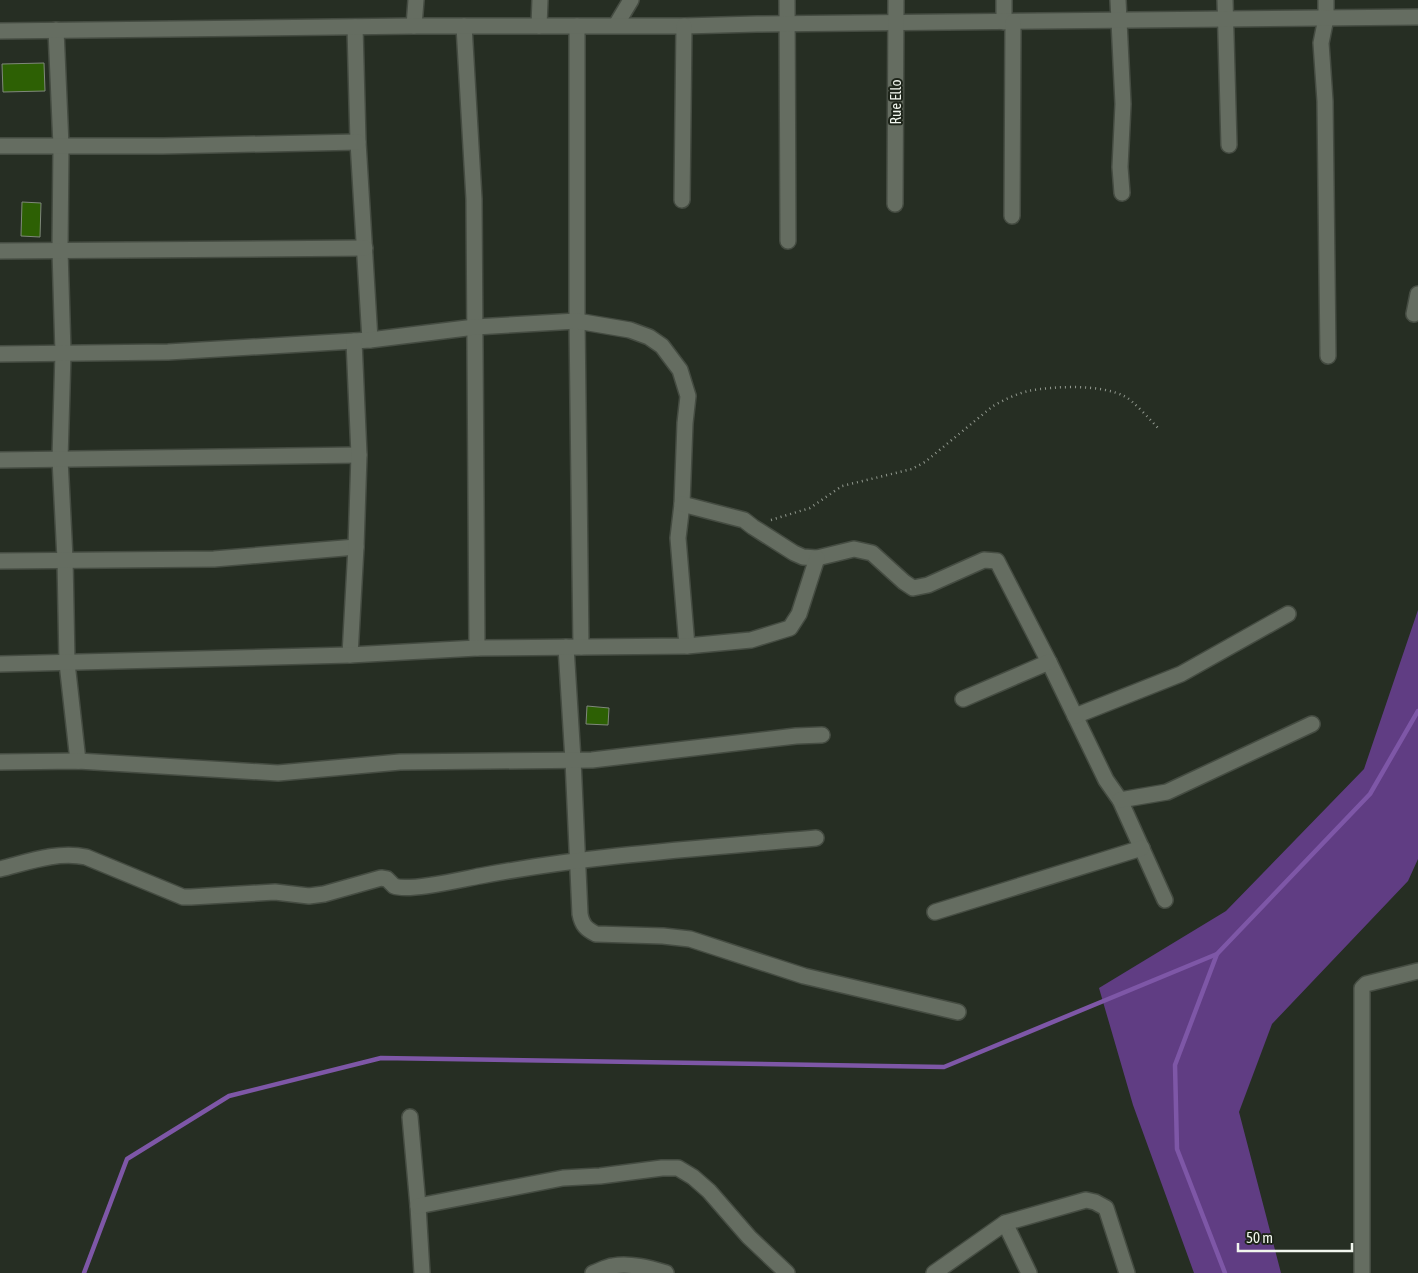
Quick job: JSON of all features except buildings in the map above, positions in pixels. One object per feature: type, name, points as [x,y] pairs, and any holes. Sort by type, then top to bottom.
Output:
[{"type":"street","points":[[414,26],[416,0]]},
{"type":"street","points":[[539,26],[540,0]]},
{"type":"street","points":[[616,25],[631,0]]},
{"type":"street","points":[[787,0],[788,241]]},
{"type":"street","name":"Rue Ello","points":[[895,204],[896,0]]},
{"type":"street","points":[[1004,0],[1008,22],[1012,216]]},
{"type":"street","points":[[1118,0],[1123,104],[1120,167],[1122,193]]},
{"type":"street","points":[[1226,0],[1229,145]]},
{"type":"street","points":[[1326,0],[1326,18],[1321,43],[1325,101],[1328,356]]},
{"type":"street","points":[[0,31],[414,26],[684,26],[1418,17]]},
{"type":"street","points":[[464,26],[474,198],[477,648]]},
{"type":"street","points":[[577,26],[577,321],[573,760],[582,924],[596,934],[663,936],[690,939],[804,976],[958,1012]]},
{"type":"street","points":[[682,200],[684,26]]},
{"type":"street","points":[[355,27],[358,142],[370,340]]},
{"type":"street","points":[[56,30],[61,146],[60,250],[64,353],[60,459],[65,559],[67,663],[78,761]]},
{"type":"street","points":[[0,146],[163,146],[358,142]]},
{"type":"street","points":[[0,250],[365,248]]},
{"type":"street","points":[[1414,314],[1418,294]]},
{"type":"street","points":[[0,354],[168,352],[370,340],[476,327],[577,321],[630,330],[649,337],[662,346],[680,370],[688,396],[682,504],[678,538],[687,646]]},
{"type":"street","points":[[350,655],[359,454],[354,341]]},
{"type":"street","points":[[0,460],[359,454]]},
{"type":"street","points":[[682,504],[744,520],[794,553],[803,556],[817,558],[854,549],[872,553],[913,588],[928,585],[984,560],[997,561],[1076,716],[1106,780],[1120,800],[1166,900]]},
{"type":"street","points":[[0,560],[214,559],[356,546]]},
{"type":"street","points":[[0,664],[350,655],[477,648],[687,646],[751,640],[790,628],[799,614],[817,558]]},
{"type":"street","points":[[1076,716],[1180,674],[1288,614]]},
{"type":"street","points":[[963,698],[1049,662]]},
{"type":"street","points":[[1120,800],[1167,792],[1312,724]]},
{"type":"street","points":[[0,762],[78,761],[278,772],[400,762],[592,760],[822,734]]},
{"type":"street","points":[[0,869],[42,859],[73,855],[86,857],[183,896],[275,892],[309,896],[324,894],[381,878],[387,879],[394,886],[402,888],[578,860],[816,838]]},
{"type":"street","points":[[935,912],[1142,848]]},
{"type":"street","points":[[1362,1273],[1362,988],[1366,984],[1418,971]]},
{"type":"street","points":[[410,1117],[422,1273]]},
{"type":"street","points":[[418,1206],[563,1178],[678,1168],[693,1177],[709,1191],[749,1237],[787,1273]]},
{"type":"street","points":[[934,1273],[1005,1223],[1086,1200],[1106,1208],[1127,1273]]},
{"type":"street","points":[[1005,1223],[1030,1273]]},
{"type":"street","points":[[593,1273],[612,1266],[630,1265],[666,1273]]},
{"type":"path","points":[[744,520],[766,522],[787,516],[810,508],[842,486],[912,469],[925,462],[993,406],[1004,399],[1029,391],[1080,386],[1109,391],[1125,396],[1160,430]]},
{"type":"shaded area","points":[[1418,610],[1418,859],[1408,881],[1272,1024],[1239,1112],[1281,1273],[1194,1273],[1133,1105],[1099,988],[1226,911],[1364,769]]},
{"type":"waterway","points":[[84,1273],[127,1159],[229,1096],[381,1058],[944,1067],[1217,954],[1370,794],[1418,711]]},
{"type":"waterway","points":[[1217,954],[1175,1065],[1177,1149],[1225,1273]]}]
